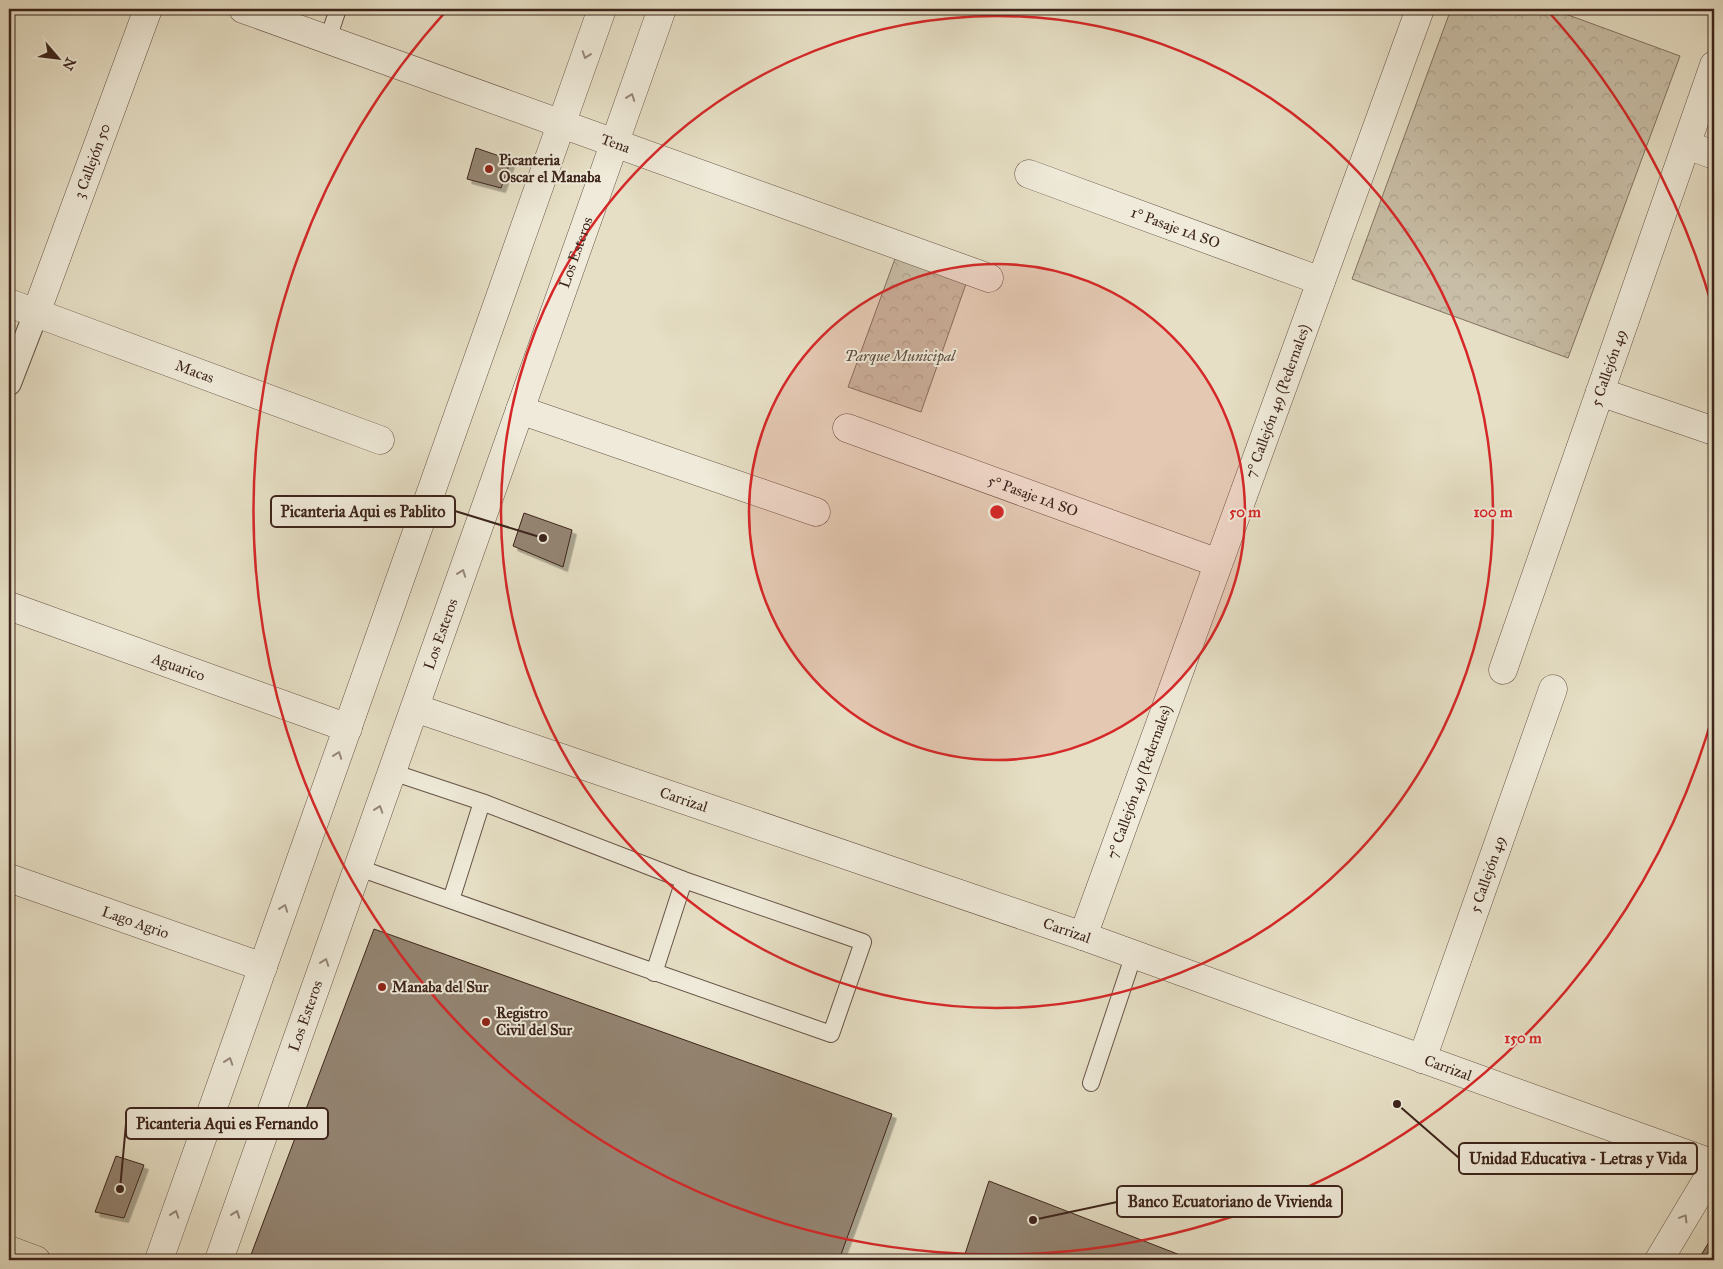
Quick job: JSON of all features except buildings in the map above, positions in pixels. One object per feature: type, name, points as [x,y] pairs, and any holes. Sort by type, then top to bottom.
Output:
[{"type":"main road","points":[[9,1250],[36,1260]]},
{"type":"street","name":"3 Callejón 50","points":[[36,313],[148,9]]},
{"type":"street","name":"Tena","points":[[243,9],[989,278]]},
{"type":"street","points":[[159,1260],[602,9]]},
{"type":"street","name":"Los Esteros","points":[[219,1260],[662,9]]},
{"type":"street","name":"7° Callejón 49 (Pedernales)","points":[[1083,936],[1420,9]]},
{"type":"street","name":"5 Callejón 49","points":[[1503,670],[1714,65]]},
{"type":"street","points":[[1687,145],[1714,155]]},
{"type":"street","name":"1° Pasaje 1A SO","points":[[1029,174],[1322,281]]},
{"type":"street","name":"Macas","points":[[9,303],[380,440]]},
{"type":"street","points":[[9,383],[36,313]]},
{"type":"street","points":[[1600,392],[1714,431]]},
{"type":"street","points":[[520,410],[816,512]]},
{"type":"street","name":"5° Pasaje 1A SO","points":[[847,428],[1218,563]]},
{"type":"street","name":"Aguarico","points":[[9,606],[348,728]]},
{"type":"street","name":"5 Callejón 49","points":[[1422,1058],[1553,689]]},
{"type":"street","name":"Carrizal","points":[[415,708],[1083,936],[1714,1164]]},
{"type":"street","name":"Lago Agrio","points":[[9,878],[263,967]]},
{"type":"street","points":[[1659,1260],[1714,1168]]},
{"type":"lane","points":[[328,39],[338,9]]},
{"type":"lane","points":[[359,868],[830,1034],[863,942],[684,880],[482,802],[392,772]]},
{"type":"lane","points":[[451,900],[482,802]]},
{"type":"lane","points":[[654,973],[684,880]]},
{"type":"lane","points":[[1091,1083],[1134,954]]},
{"type":"green space","points":[[1451,9],[1552,9],[1680,56],[1568,358],[1352,279]]},
{"type":"green space","name":"Parque Municipal","points":[[896,256],[967,281],[921,412],[848,387]]},
{"type":"place","name":"Picanteria Oscar el Manaba","points":[[489,169]]},
{"type":"place","name":"Picanteria Aqui es Pablito","points":[[543,538]]},
{"type":"place","name":"Manaba del Sur","points":[[382,987]]},
{"type":"place","name":"Registro Civil del Sur","points":[[486,1022]]},
{"type":"place","name":"Unidad Educativa - Letras y Vida","points":[[1397,1104]]},
{"type":"place","name":"Picanteria Aqui es Fernando","points":[[120,1189]]},
{"type":"place","name":"Banco Ecuatoriano de Vivienda","points":[[1033,1220]]}]
